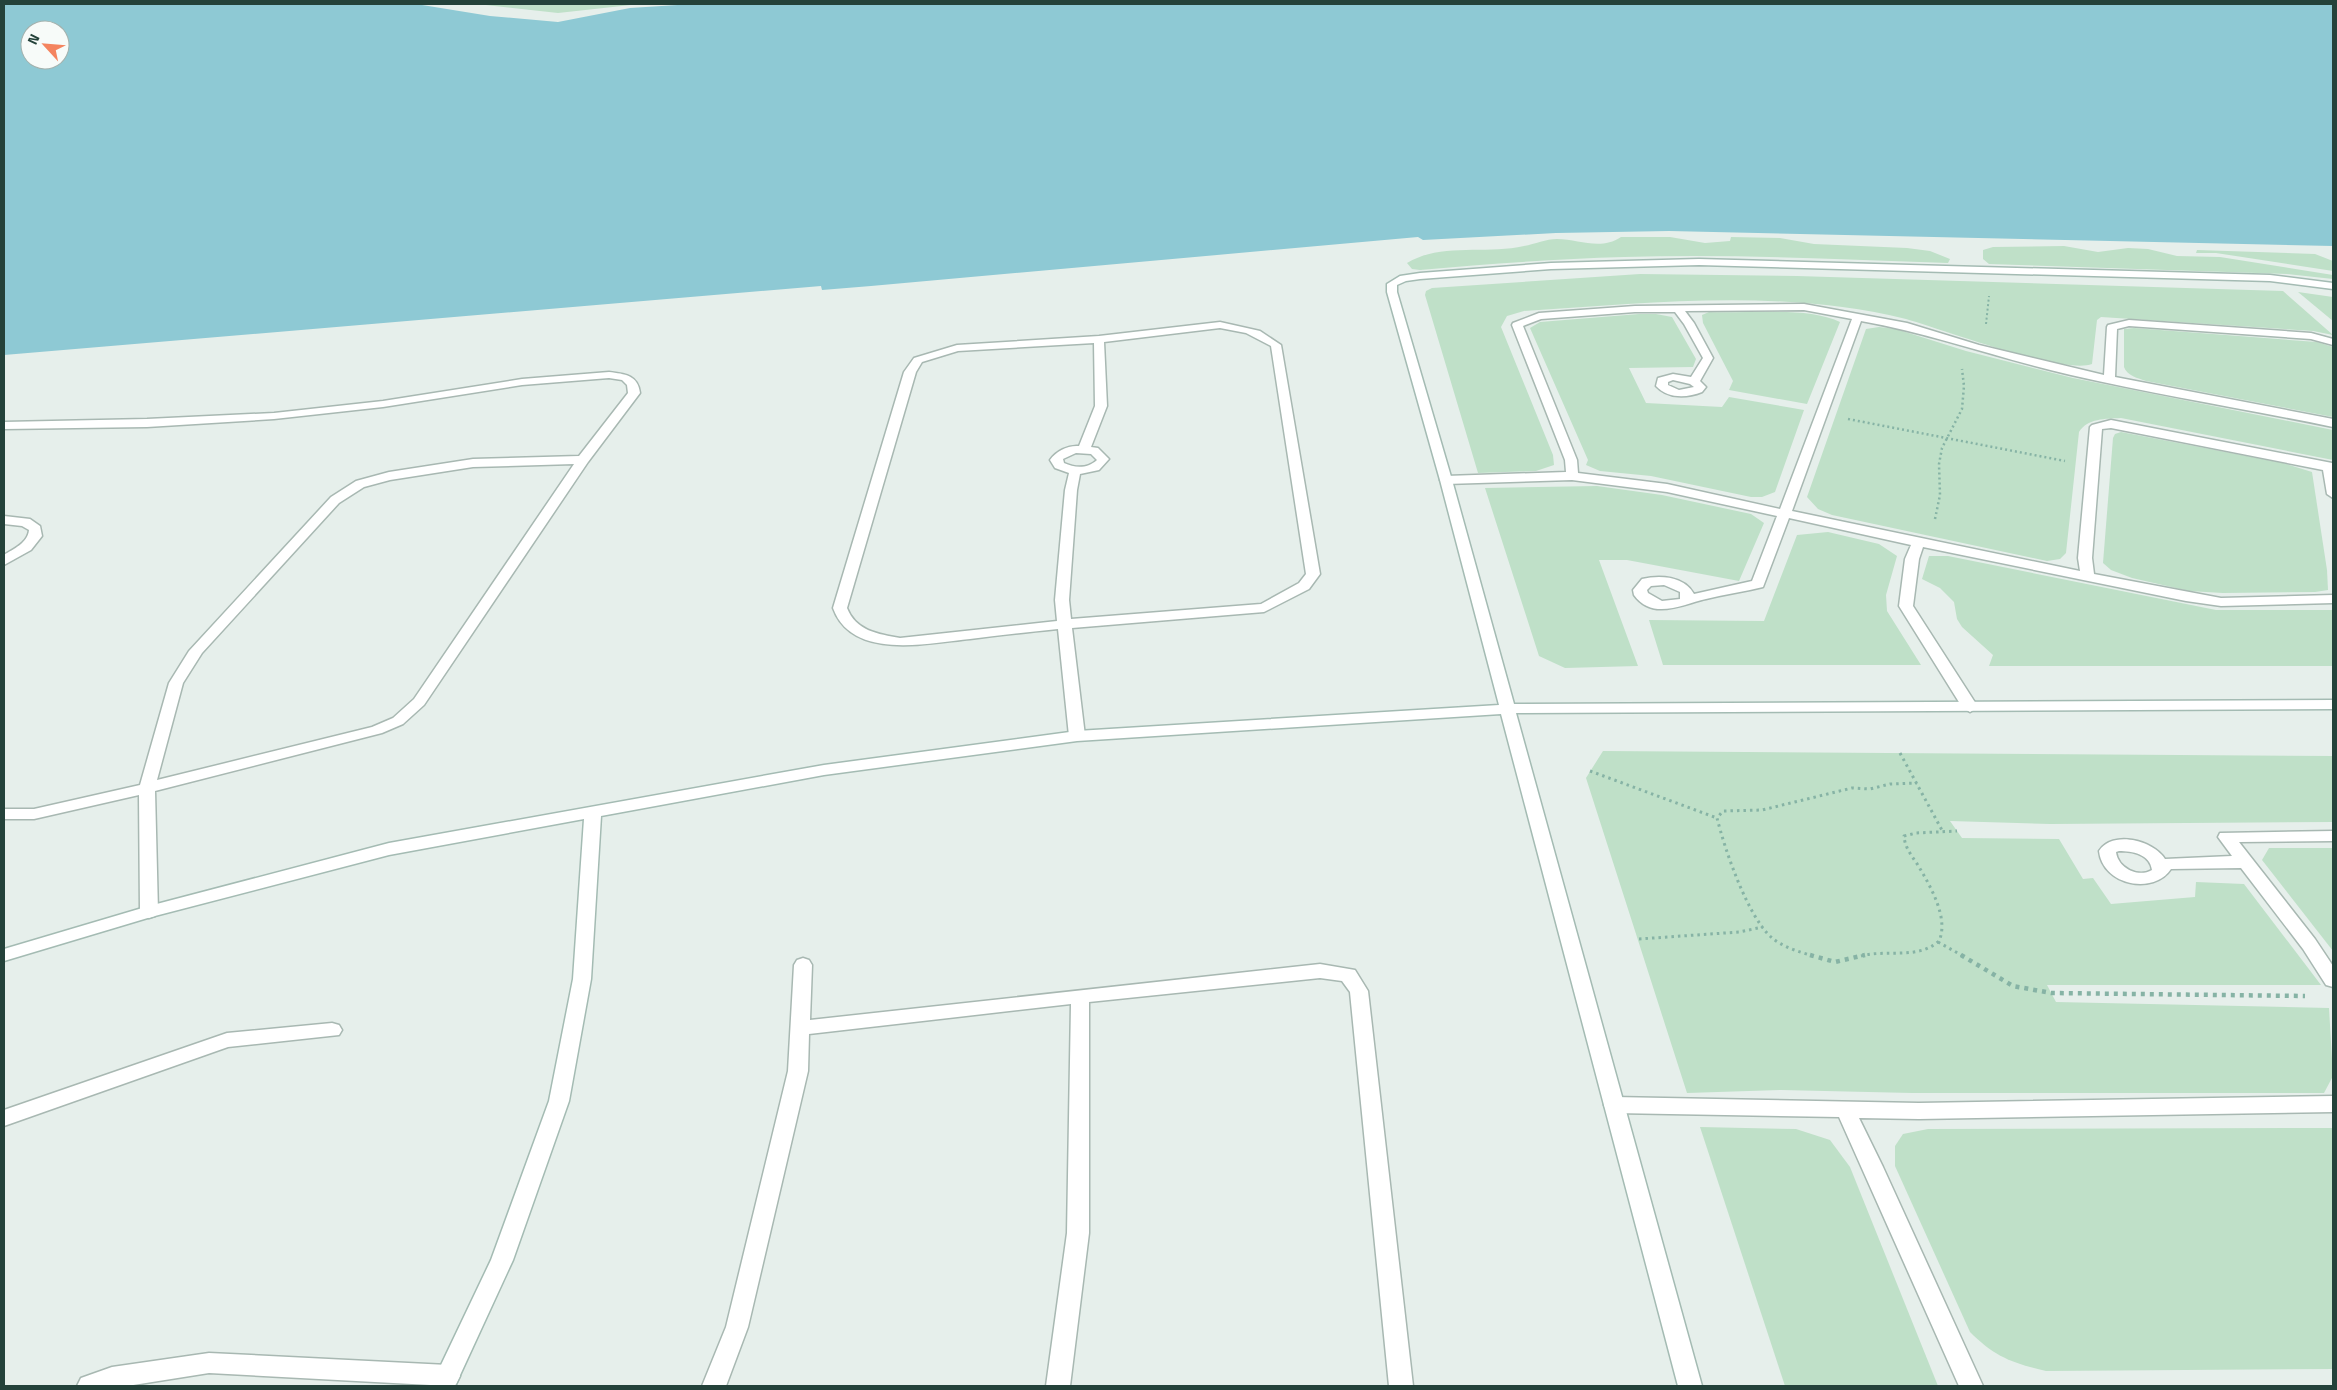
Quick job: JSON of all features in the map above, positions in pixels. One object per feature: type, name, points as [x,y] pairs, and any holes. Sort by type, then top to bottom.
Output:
[{"type":"street","points":[[1690,1386],[1446,480],[1392,292],[1392,284],[1404,278],[1551,266],[1699,262],[2270,278],[2333,286]]},
{"type":"street","points":[[1572,476],[1571,460],[1518,324],[1539,316],[1677,308],[1804,307],[1907,326],[1974,347],[2064,370],[2333,424]]},
{"type":"street","points":[[1677,308],[1689,323],[1708,358],[1694,381]]},
{"type":"street","points":[[1686,601],[1700,596],[1758,584],[1858,316]]},
{"type":"street","points":[[2109,378],[2112,327],[2128,323],[2311,336],[2333,342]]},
{"type":"street","points":[[1220,325],[1242,328],[1264,336],[1276,345],[1313,574],[1304,586],[1264,608],[1065,624],[900,642],[871,636],[853,628],[844,619],[840,608],[910,372],[918,360],[957,348],[1099,339],[1220,325]]},
{"type":"street","points":[[1084,449],[1101,406],[1099,339]]},
{"type":"street","points":[[4,425],[147,422],[274,416],[383,404],[522,382],[609,375],[625,377],[633,384],[634,393],[583,460],[419,702],[398,721],[377,730],[147,788],[34,814],[4,814]]},
{"type":"street","points":[[2088,577],[2085,558],[2096,427],[2111,424],[2331,467],[2333,494]]},
{"type":"street","points":[[1084,449],[1100,454],[1103,459],[1101,464],[1095,468],[1075,471],[1059,465],[1056,460],[1065,452],[1084,449]]},
{"type":"street","points":[[149,912],[147,788],[176,683],[196,651],[335,500],[360,484],[388,476],[473,463],[583,460]]},
{"type":"street","points":[[1075,471],[1071,490],[1062,600],[1077,736]]},
{"type":"street","points":[[1446,480],[1572,476],[1667,488],[1783,514],[2186,597],[2221,602],[2333,599]]},
{"type":"street","points":[[4,520],[25,522],[35,529],[35,536],[26,547],[4,561]]},
{"type":"street","points":[[1919,542],[1912,559],[1906,606],[1970,707]]},
{"type":"street","points":[[4,955],[149,912],[389,849],[824,770],[1077,736],[1507,709],[2333,704]]},
{"type":"street","points":[[89,1386],[112,1378],[209,1363],[446,1381],[502,1260],[559,1101],[582,979],[593,812]]},
{"type":"street","points":[[2333,836],[2226,837],[2309,944],[2333,980]]},
{"type":"street","points":[[2161,866],[2170,862],[2246,862]]},
{"type":"street","points":[[714,1386],[736,1327],[798,1070],[802,965]]},
{"type":"street","points":[[800,1028],[1320,971],[1348,975],[1359,991],[1401,1386]]},
{"type":"street","points":[[1058,1386],[1078,1233],[1080,996]]},
{"type":"street","points":[[4,1118],[227,1040],[332,1030]]},
{"type":"street","points":[[1614,1105],[1919,1111],[2333,1104]]},
{"type":"street","points":[[1845,1110],[1873,1167],[1971,1386]]},
{"type":"path","points":[[1934,524],[1940,495],[1939,464],[1942,448],[1962,409],[1964,363],[1986,325],[1989,307],[1986,288]]},
{"type":"path","points":[[1845,419],[2066,461]]},
{"type":"path","points":[[1900,753],[1943,832]]},
{"type":"path","points":[[1590,771],[1716,818]]},
{"type":"path","points":[[1716,818],[1722,811],[1762,810],[1852,788],[1870,789],[1890,784],[1916,783]]},
{"type":"path","points":[[1716,818],[1720,836],[1751,910],[1770,937],[1802,952],[1836,962],[1876,953],[1918,952],[1934,946],[1938,942],[1944,930],[1942,916],[1922,872],[1904,843],[1904,836],[1916,833],[1957,831]]},
{"type":"path","points":[[1639,939],[1739,932],[1763,927]]},
{"type":"path","points":[[1938,942],[2013,986],[2051,993],[2315,996]]},
{"type":"green space","points":[[477,4],[640,4],[558,13]]},
{"type":"green space","points":[[1621,237],[1670,237],[1705,243],[1730,241],[1731,237],[1780,238],[1814,244],[1907,248],[1930,251],[1950,259],[1948,263],[1664,256],[1573,259],[1420,270],[1412,269],[1407,263],[1420,257],[1449,251],[1494,250],[1557,239],[1597,244],[1613,241]]},
{"type":"green space","points":[[2064,246],[2098,252],[2128,248],[2148,249],[2177,256],[2220,257],[2333,275],[2333,279],[2287,274],[1989,264],[1983,259],[1983,250],[1993,247]]},
{"type":"green space","points":[[2197,250],[2315,254],[2333,261],[2333,271],[2216,253],[2196,253]]},
{"type":"green space","points":[[1640,274],[1797,276],[2283,291],[2333,335],[2313,331],[2101,317],[2097,320],[2092,364],[2077,366],[2030,357],[1906,319],[1859,309],[1811,304],[1715,300],[1524,311],[1507,316],[1501,327],[1553,455],[1554,465],[1536,471],[1478,473],[1425,295],[1426,291],[1432,288]]},
{"type":"green space","points":[[2298,292],[2333,297],[2333,321]]},
{"type":"green space","points":[[1709,312],[1794,312],[1826,317],[1840,322],[1807,404],[1729,390],[1733,381],[1703,323],[1702,315]]},
{"type":"green space","points":[[1656,314],[1672,317],[1696,359],[1693,367],[1629,368],[1646,403],[1722,407],[1729,397],[1804,410],[1775,492],[1762,497],[1751,497],[1651,476],[1600,471],[1586,465],[1588,460],[1530,328],[1540,322]]},
{"type":"green space","points":[[1879,327],[1896,329],[1966,351],[2073,378],[2333,430],[2333,460],[2121,418],[2092,422],[2083,427],[2079,432],[2066,553],[2060,559],[2047,561],[1832,515],[1818,509],[1807,497],[1866,329]]},
{"type":"green space","points":[[2134,328],[2317,342],[2333,347],[2333,417],[2146,381],[2133,376],[2124,367],[2124,329]]},
{"type":"green space","points":[[2121,432],[2283,463],[2312,472],[2327,570],[2328,590],[2315,592],[2223,593],[2189,591],[2132,578],[2111,570],[2103,563],[2113,438],[2115,434]]},
{"type":"green space","points":[[1597,486],[1662,495],[1751,514],[1764,523],[1739,581],[1627,560],[1599,560],[1638,666],[1565,668],[1539,656],[1485,488]]},
{"type":"green space","points":[[1828,532],[1879,544],[1897,556],[1886,595],[1887,611],[1921,665],[1663,665],[1649,620],[1764,621],[1797,535]]},
{"type":"green space","points":[[1929,556],[1948,556],[2216,610],[2333,610],[2333,666],[1989,666],[1993,655],[1962,627],[1957,619],[1954,602],[1940,588],[1922,579]]},
{"type":"green space","points":[[1603,751],[2333,756],[2333,822],[2050,824],[1950,821],[1962,838],[2059,839],[2083,879],[2093,878],[2111,904],[2195,897],[2196,882],[2244,884],[2321,985],[2047,985],[2056,1002],[2329,1008],[2333,1076],[2324,1093],[1912,1093],[1781,1090],[1687,1093],[1586,778]]},
{"type":"green space","points":[[2269,848],[2333,848],[2333,951],[2262,860]]},
{"type":"green space","points":[[1700,1127],[1796,1129],[1830,1140],[1850,1167],[1938,1386],[1785,1386]]},
{"type":"green space","points":[[2333,1128],[2333,1369],[2046,1371],[2005,1358],[1988,1348],[1970,1332],[1895,1166],[1895,1146],[1903,1134],[1928,1129]]},
{"type":"water","points":[[4,4],[416,4],[490,16],[558,22],[630,8],[693,4],[2333,4],[2333,246],[1669,231],[1556,233],[1423,240],[1418,237],[871,286],[822,290],[821,286],[4,355]]}]
